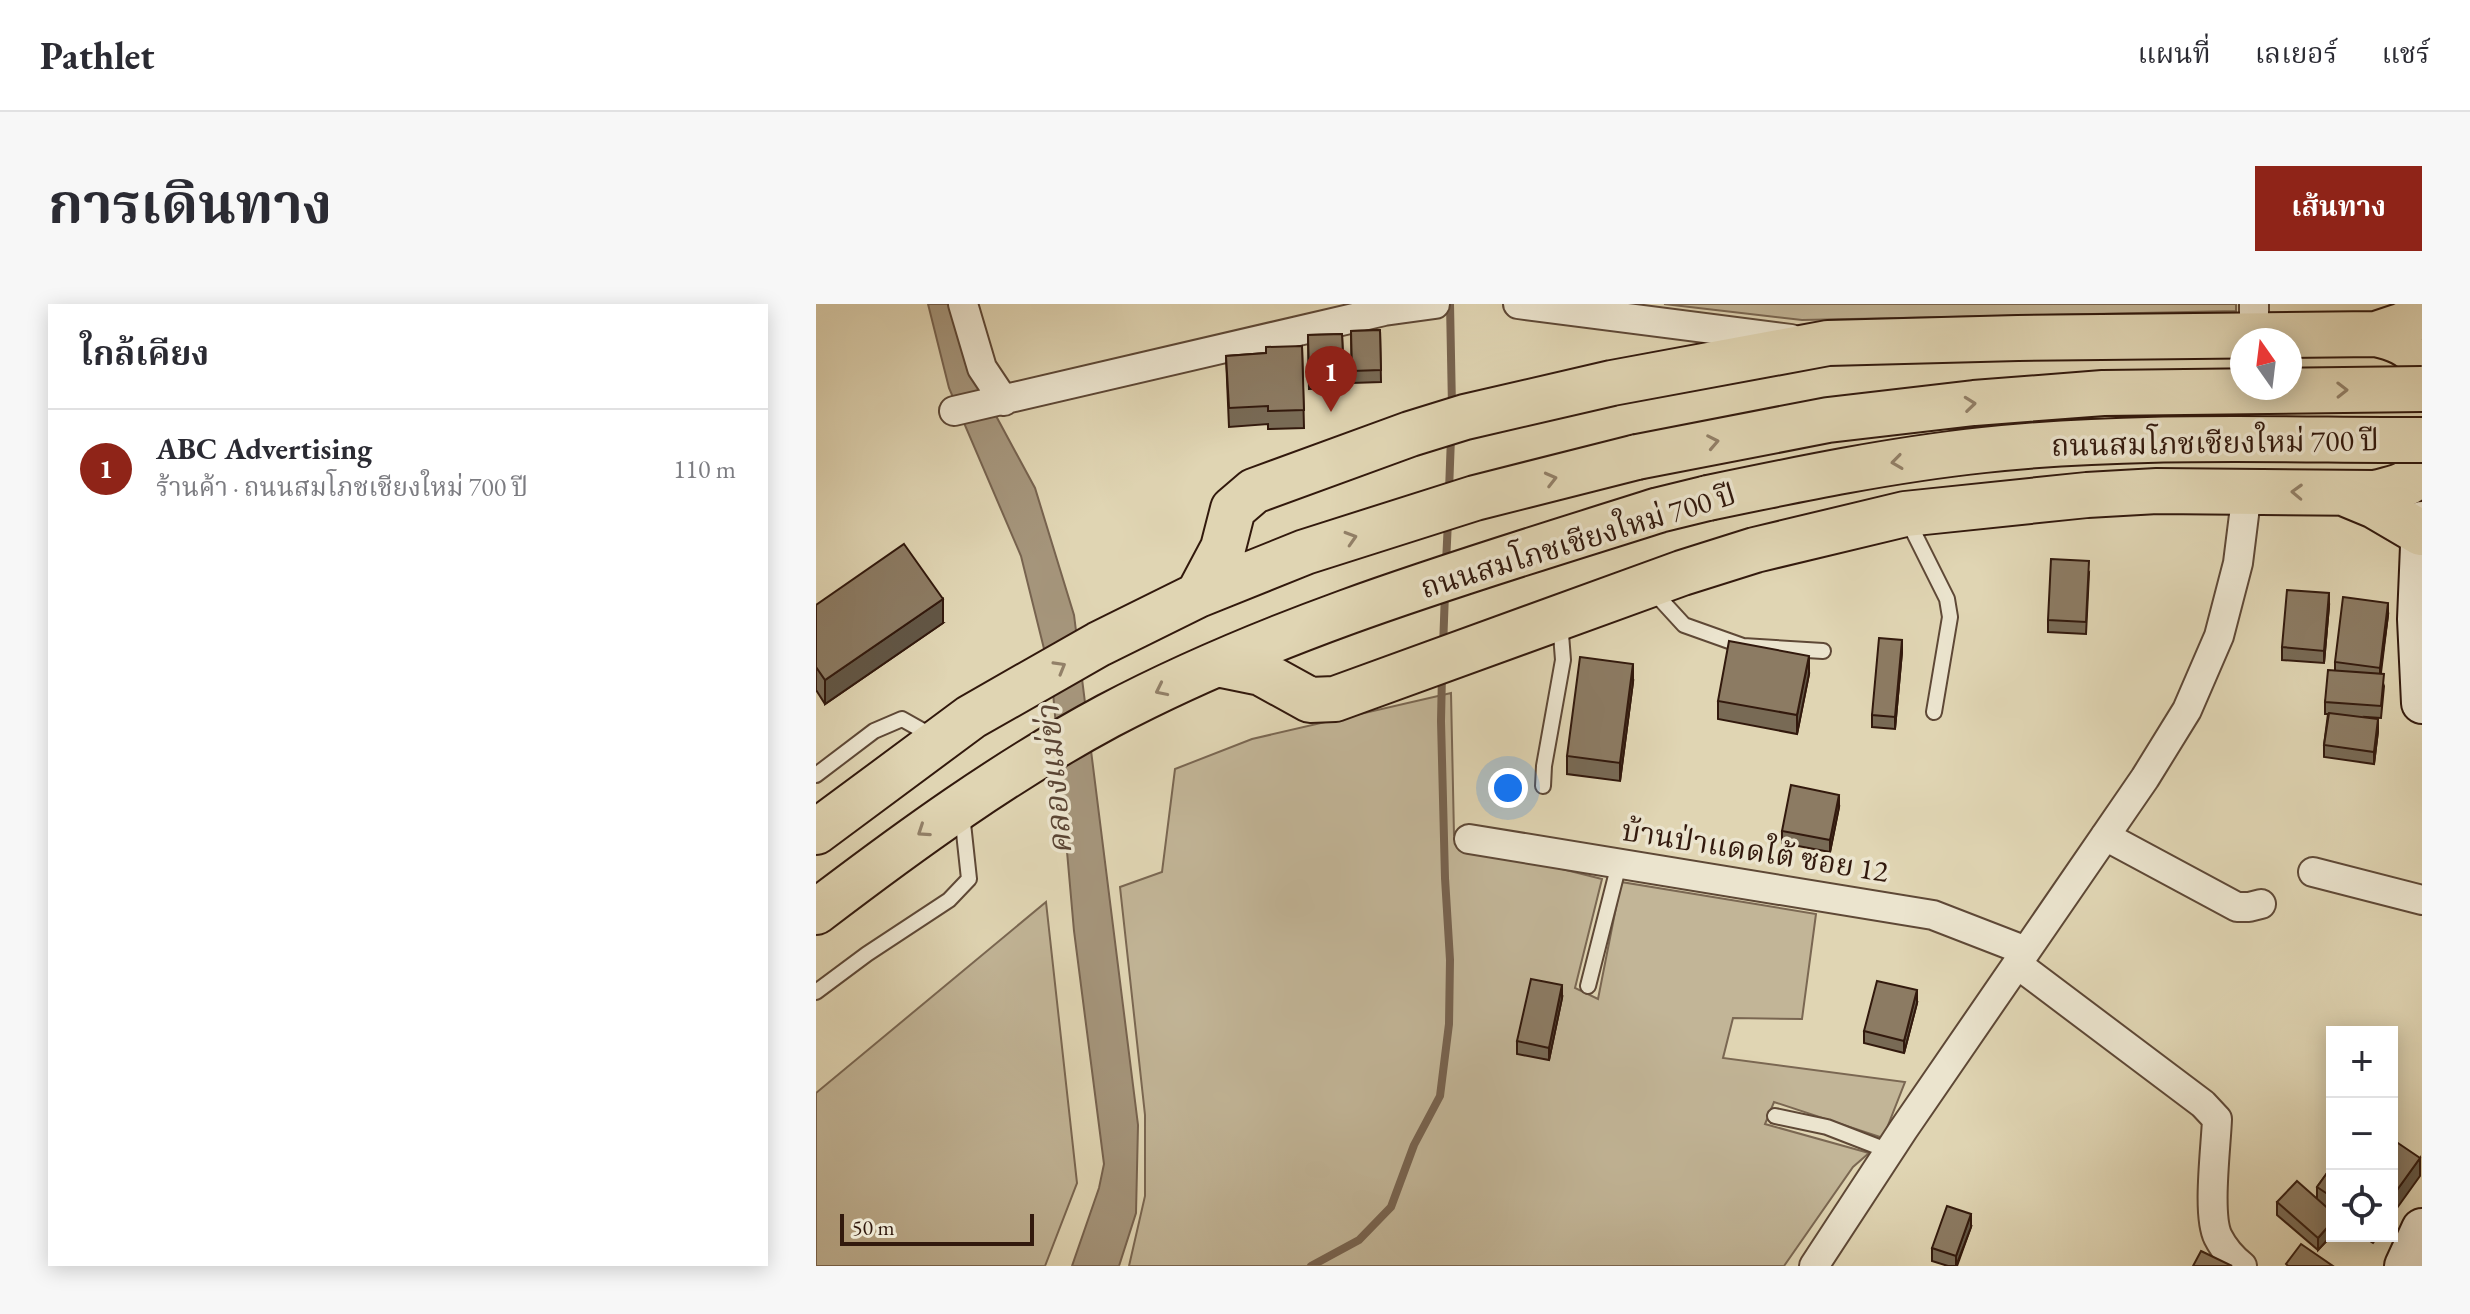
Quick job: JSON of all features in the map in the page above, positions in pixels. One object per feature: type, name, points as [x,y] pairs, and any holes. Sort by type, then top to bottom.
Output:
[{"type":"main road","points":[[2376,334],[2422,315]]},
{"type":"main road","points":[[2195,380],[2212,345],[2245,324]]},
{"type":"main road","points":[[1198,595],[1223,548],[1233,509],[1254,491],[1465,417],[1612,383],[1828,343],[2163,335],[2245,324],[2376,334],[2401,342],[2416,351],[2422,360]]},
{"type":"main road","points":[[2163,335],[2186,353],[2195,380],[2195,439],[2210,475],[2218,484],[2240,491]]},
{"type":"main road","name":"ถนนสมโภชเชียงใหม่ 700 ปี","points":[[816,832],[955,728],[1099,644],[1198,595],[1305,552],[1475,498],[1637,457],[1828,420],[1974,403],[2103,393],[2422,389]]},
{"type":"main road","name":"ถนนสมโภชเชียงใหม่ 700 ปี","points":[[816,912],[912,839],[974,797],[1107,717],[1217,664],[1389,598],[1659,510],[1844,469],[1985,449],[2160,439],[2422,440]]},
{"type":"main road","points":[[2157,491],[2167,484],[2185,461],[2195,439]]},
{"type":"main road","points":[[1217,664],[1261,673],[1310,700],[1335,699],[1456,653],[1755,550],[1905,514],[2073,496],[2157,491],[2375,493],[2403,487],[2416,478],[2422,469]]},
{"type":"main road","points":[[1254,491],[1248,512],[1254,532],[1266,543],[1305,552]]},
{"type":"main road","points":[[2346,494],[2375,506],[2421,533]]},
{"type":"main road","points":[[1326,620],[1310,632],[1305,642],[1304,660],[1308,675],[1335,699]]},
{"type":"street","points":[[963,304],[982,368],[1004,401]]},
{"type":"street","points":[[954,411],[1369,314],[1435,304]]},
{"type":"street","points":[[1518,304],[1828,343]]},
{"type":"street","points":[[1814,1266],[2187,710],[2219,636],[2238,563],[2240,491]]},
{"type":"street","points":[[2422,522],[2418,619],[2422,703]]},
{"type":"street","points":[[2105,836],[2237,907],[2261,904]]},
{"type":"street","name":"บ้านป่าแดดใต้ ซอย 12","points":[[1469,839],[1933,915],[2022,957],[2203,1104],[2217,1119],[2213,1215],[2217,1235],[2230,1256],[2242,1266]]},
{"type":"street","points":[[2313,872],[2422,900]]},
{"type":"street","points":[[2405,1266],[2422,1229]]},
{"type":"lane","points":[[1905,514],[1947,599],[1950,617],[1934,712]]},
{"type":"lane","points":[[1648,586],[1684,625],[1743,646],[1823,651]]},
{"type":"lane","points":[[1543,786],[1563,660],[1560,617]]},
{"type":"lane","points":[[816,775],[874,731],[902,719],[955,728]]},
{"type":"lane","points":[[816,992],[949,900],[969,879],[974,797]]},
{"type":"lane","points":[[1588,986],[1619,864]]},
{"type":"lane","points":[[1775,1116],[1827,1127],[1889,1151]]},
{"type":"shaded area","points":[[928,304],[958,304],[995,414],[1035,488],[1074,615],[1138,1125],[1136,1213],[1119,1266],[1072,1266],[1099,1188],[1104,1164],[1074,931],[1052,681],[1021,556],[949,388]]},
{"type":"shaded area","points":[[1664,304],[2236,304],[2236,311],[1802,320]]},
{"type":"shaded area","points":[[1451,693],[1454,835],[1542,864],[1602,879],[1575,988],[1598,999],[1621,882],[1816,914],[1802,1019],[1733,1018],[1723,1058],[1905,1082],[1883,1138],[1774,1102],[1765,1124],[1869,1153],[1853,1167],[1784,1266],[1129,1266],[1145,1196],[1145,1115],[1120,887],[1162,872],[1175,769],[1252,739]]},
{"type":"shaded area","points":[[1046,902],[1077,1183],[1045,1266],[816,1266],[816,1093]]},
{"type":"building","points":[[1380,330],[1381,370],[1352,371],[1351,331]]},
{"type":"building","points":[[1342,334],[1344,375],[1309,376],[1308,335]]},
{"type":"building","points":[[1302,346],[1304,410],[1268,411],[1268,406],[1229,408],[1226,356],[1266,353],[1266,347]]},
{"type":"building","points":[[904,544],[943,599],[825,680],[816,667],[816,605]]},
{"type":"building","points":[[2051,559],[2089,561],[2086,622],[2048,620]]},
{"type":"building","points":[[2287,590],[2329,593],[2324,651],[2282,647]]},
{"type":"building","points":[[2343,597],[2388,603],[2380,668],[2335,662]]},
{"type":"building","points":[[1879,638],[1902,640],[1895,717],[1872,715]]},
{"type":"building","points":[[1729,641],[1809,656],[1797,715],[1718,701]]},
{"type":"building","points":[[1580,657],[1633,664],[1620,763],[1567,756]]},
{"type":"building","points":[[2328,670],[2384,674],[2381,706],[2325,702]]},
{"type":"building","points":[[2329,713],[2378,719],[2374,752],[2324,745]]},
{"type":"building","points":[[1791,785],[1839,795],[1830,840],[1782,831]]},
{"type":"building","points":[[1531,979],[1562,985],[1549,1048],[1517,1041]]},
{"type":"building","points":[[1877,981],[1917,990],[1904,1041],[1864,1031]]},
{"type":"building","points":[[2398,1143],[2420,1158],[2398,1189]]},
{"type":"building","points":[[2326,1174],[2326,1193],[2317,1187]]},
{"type":"building","points":[[2297,1181],[2326,1207],[2326,1229],[2318,1238],[2277,1202]]},
{"type":"building","points":[[1947,1206],[1971,1214],[1956,1256],[1932,1248]]},
{"type":"building","points":[[2301,1244],[2333,1266],[2288,1266],[2286,1264]]},
{"type":"building","points":[[2201,1251],[2232,1266],[2193,1266]]},
{"type":"waterway","points":[[1450,304],[1452,407]]},
{"type":"waterway","points":[[1449,491],[1451,437]]},
{"type":"waterway","points":[[1446,563],[1448,521]]},
{"type":"waterway","points":[[1443,647],[1445,593]]},
{"type":"waterway","points":[[1311,1266],[1359,1240],[1391,1207],[1414,1145],[1440,1096],[1449,1024],[1450,960],[1445,878],[1442,673]]},
{"type":"place","name":"ABC Advertising","points":[[1331,412]]},
{"type":"water label","name":"คลองแม่ข่า","points":[[1054,780]]}]
